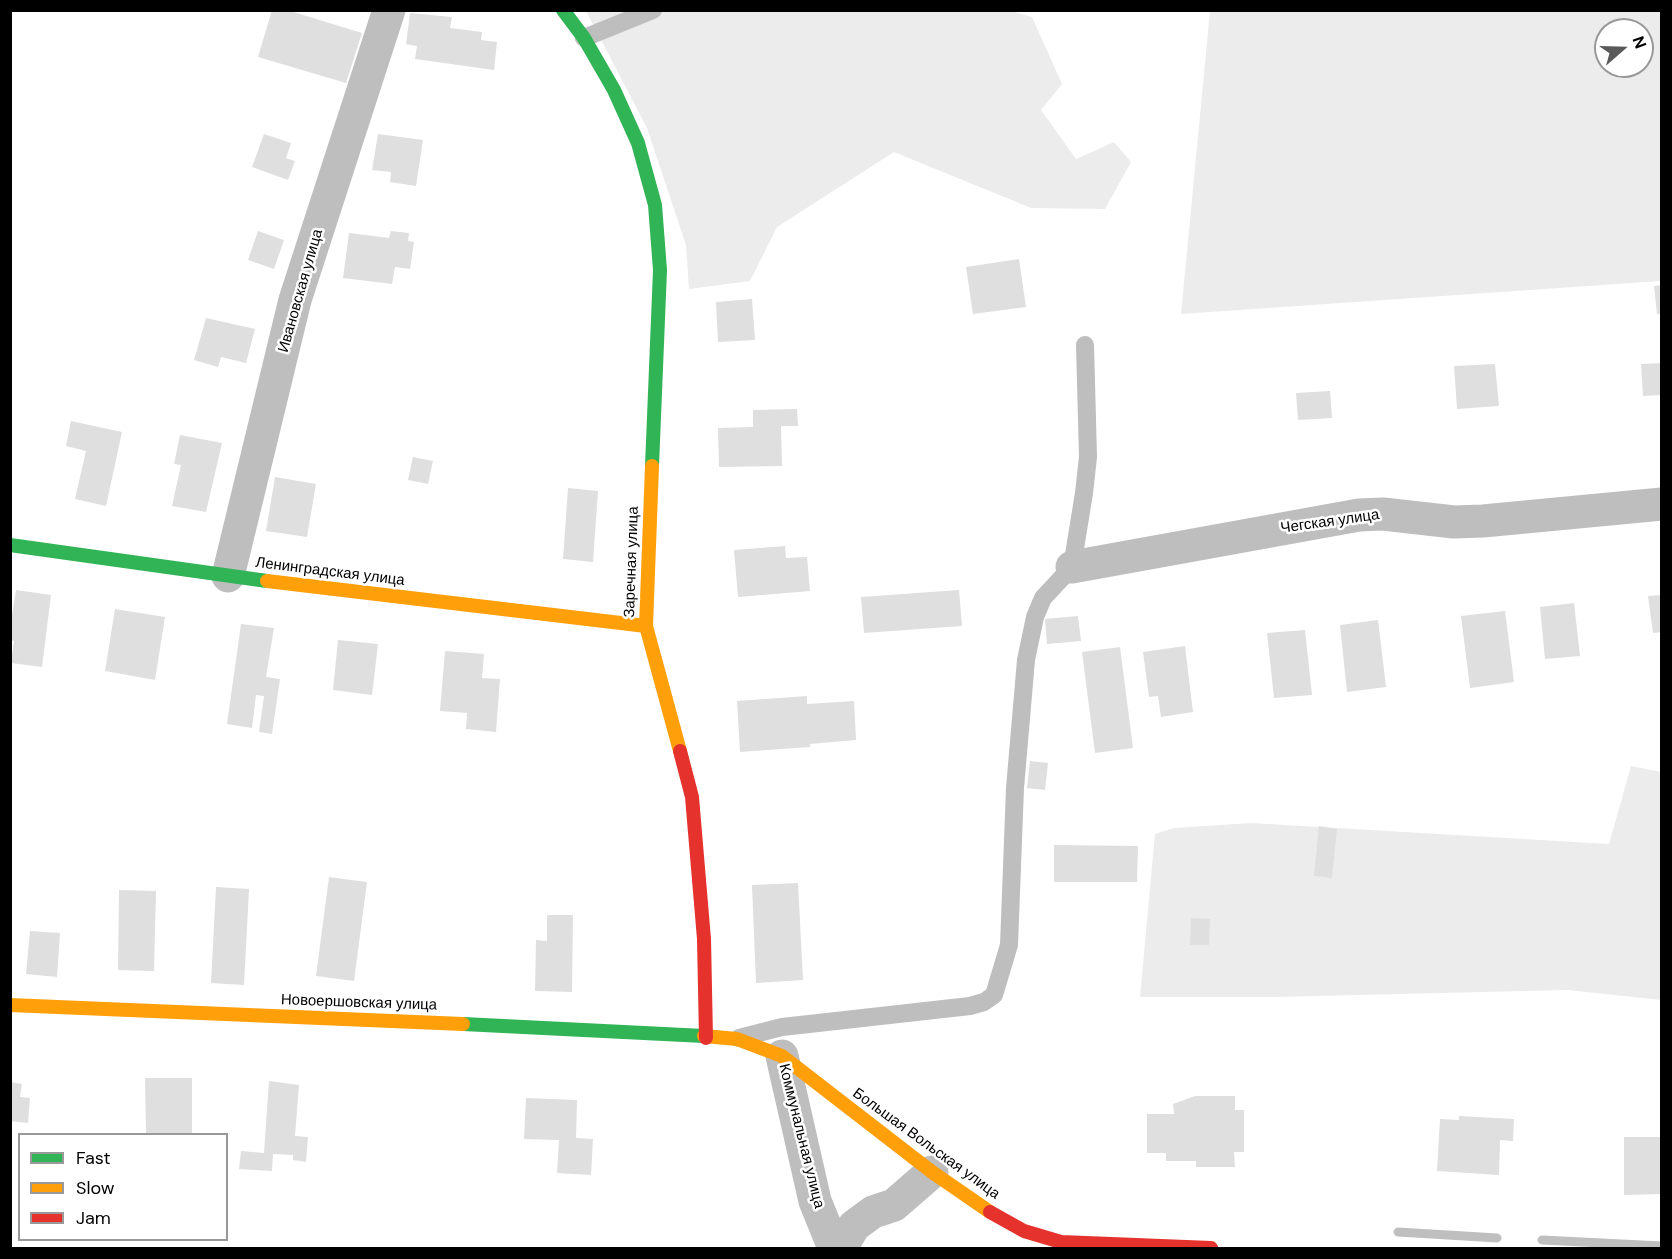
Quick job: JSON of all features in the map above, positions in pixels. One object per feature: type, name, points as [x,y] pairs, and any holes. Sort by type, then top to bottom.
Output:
[{"type":"street","name":"Ивановская улица","points":[[228,576],[295,300],[389,10]]},
{"type":"street","name":"Заречная улица","points":[[563,10],[584,38],[614,90],[638,142],[655,205],[660,270],[646,626],[692,797],[704,939],[706,1038]]},
{"type":"street","name":"Чегская улица","points":[[1072,567],[1359,515],[1383,514],[1464,522],[1662,504]]},
{"type":"street","name":"Ленинградская улица","points":[[10,545],[228,576],[646,626]]},
{"type":"street","name":"Новоершовская улица","points":[[10,1005],[675,1033],[706,1038]]},
{"type":"street","name":"Большая Вольская улица","points":[[706,1038],[737,1039],[782,1056],[932,1172],[1024,1231],[1061,1242],[1211,1248]]},
{"type":"street","name":"Коммунальная улица","points":[[782,1056],[815,1202],[834,1248]]},
{"type":"street","points":[[841,1248],[854,1226],[873,1212],[894,1204],[932,1172]]},
{"type":"lane","points":[[584,38],[651,11]]},
{"type":"lane","points":[[737,1039],[782,1027],[970,1006],[984,1002],[994,995],[1009,945],[1016,777],[1026,660],[1035,617],[1043,598],[1072,567],[1088,457],[1085,345]]},
{"type":"shaded area","points":[[586,11],[1011,11],[1032,17],[1062,84],[1041,110],[1076,159],[1114,142],[1131,162],[1105,209],[1031,208],[894,152],[777,227],[750,281],[689,289],[686,245],[647,128]]},
{"type":"shaded area","points":[[1210,11],[1661,11],[1661,281],[1181,314]]},
{"type":"shaded area","points":[[1631,766],[1661,772],[1661,1000],[1568,990],[1273,997],[1140,997],[1155,834],[1174,828],[1251,823],[1609,844]]},
{"type":"building","points":[[272,10],[287,10],[362,33],[346,83],[258,57]]},
{"type":"building","points":[[410,13],[452,17],[450,28],[482,32],[481,40],[497,42],[494,70],[415,59],[417,46],[406,44]]},
{"type":"building","points":[[264,134],[291,143],[286,158],[295,161],[288,180],[252,167]]},
{"type":"building","points":[[378,134],[423,140],[416,186],[390,182],[391,172],[372,170]]},
{"type":"building","points":[[258,231],[284,240],[274,269],[248,260]]},
{"type":"building","points":[[391,231],[409,233],[408,241],[414,242],[410,269],[395,267],[392,284],[343,278],[349,233],[389,238]]},
{"type":"building","points":[[1019,259],[1026,307],[973,314],[966,267]]},
{"type":"building","points":[[1662,285],[1662,314],[1657,314],[1654,286]]},
{"type":"building","points":[[752,299],[755,340],[718,342],[716,302]]},
{"type":"building","points":[[206,318],[255,329],[246,363],[221,357],[218,367],[194,360]]},
{"type":"building","points":[[1662,363],[1662,395],[1643,396],[1641,364]]},
{"type":"building","points":[[1495,364],[1499,406],[1457,409],[1454,366]]},
{"type":"building","points":[[1330,391],[1332,418],[1298,420],[1296,393]]},
{"type":"building","points":[[797,409],[798,426],[781,426],[782,466],[719,467],[718,428],[753,427],[753,410]]},
{"type":"building","points":[[71,421],[122,432],[106,506],[75,499],[86,451],[66,446]]},
{"type":"building","points":[[180,435],[222,443],[206,512],[172,506],[181,465],[174,464]]},
{"type":"building","points":[[413,457],[433,461],[428,484],[408,480]]},
{"type":"building","points":[[275,477],[316,484],[307,537],[266,531]]},
{"type":"building","points":[[568,488],[598,491],[593,562],[563,559]]},
{"type":"building","points":[[785,546],[786,558],[807,557],[810,591],[738,597],[734,550]]},
{"type":"building","points":[[16,590],[51,595],[42,667],[11,663],[14,641],[10,640],[10,629]]},
{"type":"building","points":[[959,590],[962,626],[864,633],[861,597]]},
{"type":"building","points":[[1662,595],[1662,632],[1653,633],[1648,596]]},
{"type":"building","points":[[1574,603],[1580,656],[1545,659],[1540,607]]},
{"type":"building","points":[[115,609],[165,617],[155,680],[105,671]]},
{"type":"building","points":[[1505,611],[1514,682],[1470,688],[1461,616]]},
{"type":"building","points":[[1078,616],[1081,641],[1047,644],[1045,619]]},
{"type":"building","points":[[1378,620],[1386,687],[1347,692],[1340,625]]},
{"type":"building","points":[[241,624],[274,628],[266,677],[280,679],[272,734],[259,732],[264,696],[256,695],[252,728],[227,724]]},
{"type":"building","points":[[1305,630],[1312,695],[1274,698],[1267,633]]},
{"type":"building","points":[[338,640],[378,644],[372,695],[333,690]]},
{"type":"building","points":[[1185,646],[1193,712],[1161,717],[1158,696],[1149,697],[1143,652]]},
{"type":"building","points":[[1120,647],[1133,748],[1095,753],[1082,652]]},
{"type":"building","points":[[445,651],[484,654],[482,678],[500,679],[496,732],[466,729],[467,713],[440,711]]},
{"type":"building","points":[[807,696],[807,704],[854,701],[856,740],[810,744],[810,747],[740,752],[737,701]]},
{"type":"building","points":[[1030,761],[1048,763],[1045,790],[1027,788]]},
{"type":"building","points":[[1319,826],[1337,829],[1332,878],[1314,876]]},
{"type":"building","points":[[1054,845],[1138,846],[1137,882],[1054,882]]},
{"type":"building","points":[[329,877],[367,882],[354,981],[316,976]]},
{"type":"building","points":[[798,883],[803,980],[756,983],[752,885]]},
{"type":"building","points":[[216,887],[249,889],[244,985],[211,983]]},
{"type":"building","points":[[119,890],[156,891],[154,971],[118,970]]},
{"type":"building","points":[[547,915],[573,915],[572,992],[535,991],[536,940],[547,941]]},
{"type":"building","points":[[1191,918],[1210,919],[1209,945],[1190,945]]},
{"type":"building","points":[[30,931],[60,933],[57,977],[26,974]]},
{"type":"building","points":[[145,1078],[192,1078],[192,1133],[146,1133]]},
{"type":"building","points":[[269,1081],[299,1085],[295,1136],[308,1137],[306,1162],[293,1160],[293,1155],[273,1154],[272,1171],[239,1169],[241,1151],[264,1153]]},
{"type":"building","points":[[10,1082],[22,1084],[20,1097],[30,1098],[28,1123],[10,1121]]},
{"type":"building","points":[[1195,1096],[1235,1096],[1235,1110],[1244,1110],[1244,1152],[1234,1152],[1235,1167],[1196,1167],[1196,1161],[1166,1161],[1166,1153],[1147,1153],[1147,1114],[1174,1114],[1173,1104]]},
{"type":"building","points":[[526,1098],[577,1100],[576,1138],[593,1139],[591,1175],[557,1173],[559,1140],[524,1139]]},
{"type":"building","points":[[1459,1116],[1514,1119],[1513,1141],[1500,1140],[1499,1175],[1437,1171],[1440,1119],[1459,1120]]},
{"type":"building","points":[[1624,1137],[1662,1137],[1662,1194],[1624,1195]]},
{"type":"waterway","points":[[1398,1232],[1497,1238]]},
{"type":"waterway","points":[[1542,1240],[1662,1246]]},
{"type":"traffic: fast","points":[[563,10],[584,38],[614,90],[638,143],[655,205],[660,270],[652,466]]},
{"type":"traffic: fast","points":[[10,545],[267,581]]},
{"type":"traffic: fast","points":[[463,1024],[704,1036]]},
{"type":"traffic: slow","points":[[652,466],[646,626],[680,751]]},
{"type":"traffic: slow","points":[[267,581],[646,626]]},
{"type":"traffic: slow","points":[[10,1005],[463,1024]]},
{"type":"traffic: slow","points":[[704,1036],[737,1039],[782,1056],[932,1172],[990,1212]]},
{"type":"traffic: jam","points":[[680,751],[692,797],[704,939],[706,1038]]},
{"type":"traffic: jam","points":[[990,1212],[1024,1231],[1061,1242],[1211,1248]]}]
